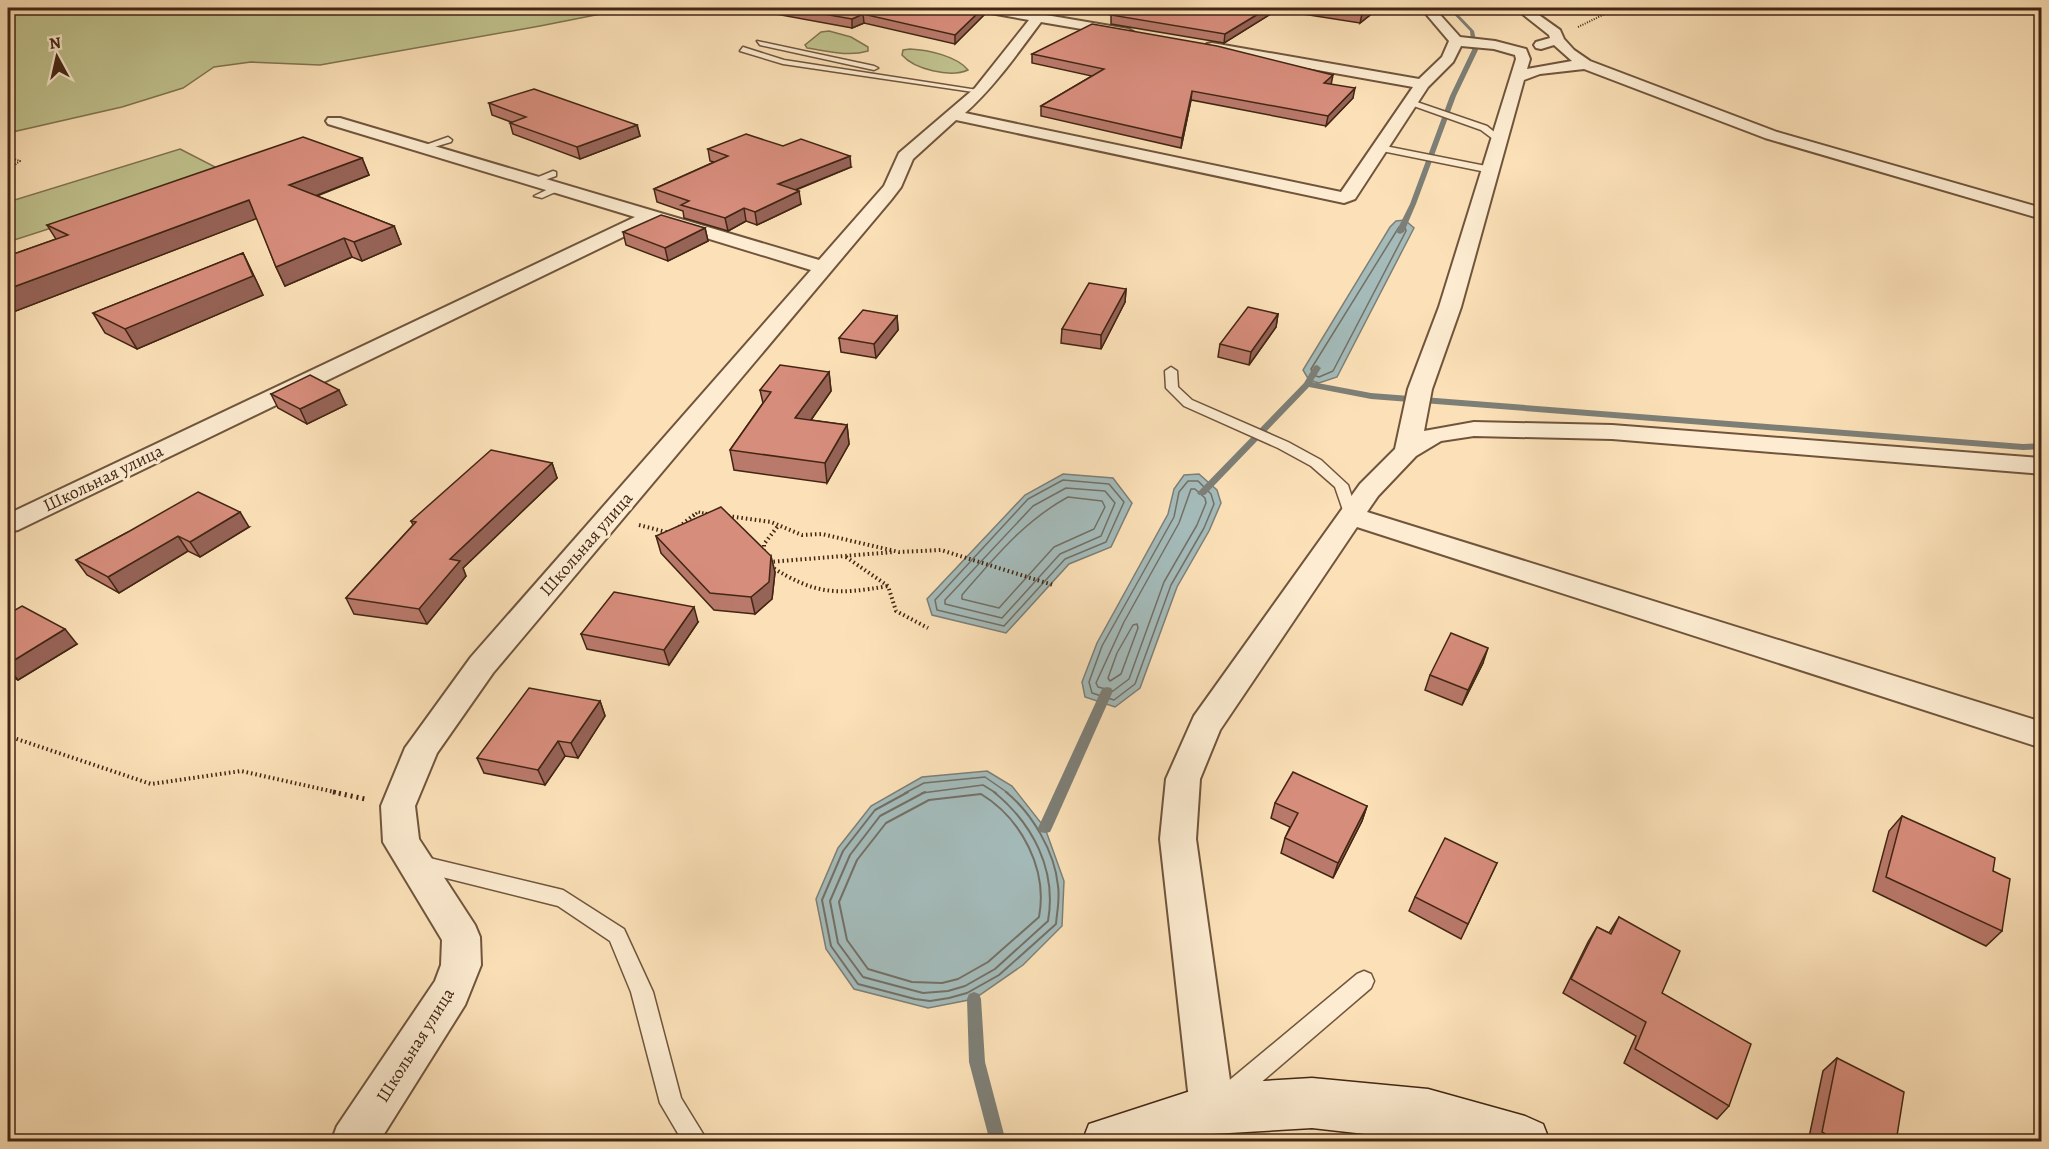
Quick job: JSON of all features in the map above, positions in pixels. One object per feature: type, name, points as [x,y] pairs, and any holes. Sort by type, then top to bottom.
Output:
[{"type":"street","points":[[986,8],[1040,12],[1142,35]]},
{"type":"street","points":[[1427,8],[1456,41],[1496,45],[1521,52],[1557,40]]},
{"type":"street","points":[[1521,8],[1555,33],[1557,40],[1569,53],[1585,64],[1771,135],[2042,214]]},
{"type":"street","name":"Школьная улица","points":[[353,1142],[451,992],[461,965],[461,938],[401,842],[398,806],[422,748],[482,665],[892,188],[905,157],[980,92],[1004,64],[1040,12]]},
{"type":"street","points":[[954,115],[1335,198],[1344,198],[1349,195],[1422,84],[1448,59],[1456,41]]},
{"type":"street","points":[[1200,45],[1422,84]]},
{"type":"street","points":[[1407,451],[1419,389],[1449,307],[1491,170],[1523,59],[1521,52]]},
{"type":"street","points":[[1518,77],[1538,70],[1585,64]]},
{"type":"street","points":[[334,121],[823,267]]},
{"type":"street","name":"Школьная улица","points":[[8,524],[654,215]]},
{"type":"street","points":[[1212,1109],[1178,839],[1183,779],[1206,725],[1370,490],[1407,451],[1434,435],[1474,429],[1612,432],[2042,466]]},
{"type":"street","points":[[1351,516],[2042,735]]},
{"type":"street","points":[[1107,1142],[1212,1109],[1312,1103],[1428,1114],[1525,1142]]},
{"type":"lane","points":[[760,43],[980,92]]},
{"type":"lane","points":[[744,49],[794,64],[932,83]]},
{"type":"lane","points":[[1411,102],[1484,128],[1500,140]]},
{"type":"lane","points":[[424,147],[448,140]]},
{"type":"lane","points":[[1380,148],[1491,170]]},
{"type":"lane","points":[[1171,371],[1172,388],[1188,403],[1283,445],[1316,463],[1341,485],[1351,516]]},
{"type":"lane","points":[[414,862],[563,899],[617,935],[642,992],[672,1103],[697,1142]]},
{"type":"lane","points":[[1212,1109],[1364,981]]},
{"type":"path","points":[[1557,40],[1605,12],[1617,8]]},
{"type":"path","points":[[8,156],[20,160],[8,170]]},
{"type":"path","points":[[638,525],[672,533],[698,512],[771,522],[802,535],[822,534],[899,552]]},
{"type":"path","points":[[764,553],[764,544],[778,526]]},
{"type":"path","points":[[888,586],[841,594],[806,587],[764,562],[941,550],[1053,585]]},
{"type":"path","points":[[845,557],[888,586],[896,611],[928,628]]},
{"type":"path","points":[[8,736],[151,784],[241,771],[398,806]]},
{"type":"green space","points":[[8,8],[631,8],[320,65],[251,62],[214,67],[183,88],[122,107],[8,133]]},
{"type":"green space","points":[[829,31],[851,37],[868,47],[868,51],[845,53],[807,48],[805,45],[821,32]]},
{"type":"green space","points":[[910,49],[950,57],[968,70],[952,73],[923,68],[902,55],[903,50]]},
{"type":"green space","points":[[180,149],[225,172],[8,242],[8,202]]},
{"type":"water","points":[[1405,220],[1414,228],[1337,377],[1319,383],[1309,380],[1303,370],[1390,227],[1396,221]]},
{"type":"water","points":[[1063,474],[1113,478],[1132,503],[1111,547],[1069,564],[1006,633],[932,615],[927,599],[1025,495]]},
{"type":"water","points":[[1199,474],[1217,490],[1221,503],[1209,531],[1177,587],[1140,688],[1115,707],[1085,697],[1082,682],[1097,643],[1168,514],[1174,489],[1184,475]]},
{"type":"water","points":[[987,771],[1012,786],[1045,828],[1064,881],[1062,926],[1023,965],[974,999],[928,1008],[854,989],[826,949],[816,899],[838,848],[871,806],[922,777]]},
{"type":"building","points":[[789,8],[983,8],[955,35],[863,14],[852,19]]},
{"type":"building","points":[[1126,8],[1268,8],[1225,34],[1111,15]]},
{"type":"building","points":[[1318,8],[1370,8],[1362,14]]},
{"type":"building","points":[[1092,24],[1217,46],[1333,75],[1324,83],[1355,88],[1328,116],[1192,91],[1182,138],[1041,106],[1104,69],[1032,54]]},
{"type":"building","points":[[534,89],[637,125],[577,147],[510,123],[526,117],[489,103]]},
{"type":"building","points":[[746,134],[783,146],[801,139],[850,156],[778,184],[799,191],[755,212],[744,208],[725,218],[681,205],[689,201],[654,189],[728,156],[708,149]]},
{"type":"building","points":[[303,137],[362,158],[289,185],[394,226],[354,242],[344,238],[276,267],[249,200],[8,289],[8,256],[68,235],[47,225]]},
{"type":"building","points":[[661,215],[705,228],[665,248],[623,232]]},
{"type":"building","points":[[243,253],[253,276],[125,329],[93,313]]},
{"type":"building","points":[[1089,283],[1126,289],[1101,335],[1062,329]]},
{"type":"building","points":[[1248,307],[1278,314],[1251,352],[1220,344]]},
{"type":"building","points":[[863,310],[897,316],[874,344],[839,338]]},
{"type":"building","points":[[780,365],[829,372],[795,418],[847,425],[825,463],[730,450],[771,392],[760,390]]},
{"type":"building","points":[[310,375],[339,390],[300,409],[271,394]]},
{"type":"building","points":[[491,450],[552,463],[450,559],[460,561],[419,609],[346,598],[416,522],[411,521]]},
{"type":"building","points":[[198,492],[240,512],[190,542],[178,536],[108,577],[76,560],[128,532]]},
{"type":"building","points":[[721,507],[771,556],[769,582],[751,597],[710,593],[656,536]]},
{"type":"building","points":[[614,592],[694,607],[664,650],[581,634]]},
{"type":"building","points":[[22,606],[65,629],[8,664],[8,614]]},
{"type":"building","points":[[1451,633],[1488,648],[1468,690],[1430,675]]},
{"type":"building","points":[[529,688],[600,701],[571,743],[558,741],[538,770],[477,758]]},
{"type":"building","points":[[1293,772],[1367,806],[1338,863],[1285,838],[1298,813],[1275,803]]},
{"type":"building","points":[[1902,816],[1995,858],[1993,871],[2010,879],[2002,931],[1886,877]]},
{"type":"building","points":[[1445,838],[1497,863],[1468,924],[1415,897]]},
{"type":"building","points":[[1619,917],[1680,951],[1662,993],[1751,1044],[1729,1106],[1635,1049],[1646,1022],[1571,979],[1597,927],[1611,934]]},
{"type":"building","points":[[1837,1058],[1904,1092],[1896,1142],[1838,1142],[1822,1132]]},
{"type":"waterway","points":[[1400,232],[1413,204],[1453,96],[1475,50],[1472,31],[1450,8]]},
{"type":"waterway","points":[[1307,384],[1317,368]]},
{"type":"waterway","points":[[1202,493],[1307,384]]},
{"type":"waterway","points":[[1307,384],[1371,396],[2023,447],[2042,446]]},
{"type":"waterway","points":[[1045,828],[1107,691]]},
{"type":"waterway","points":[[974,999],[977,1062],[998,1142]]}]
